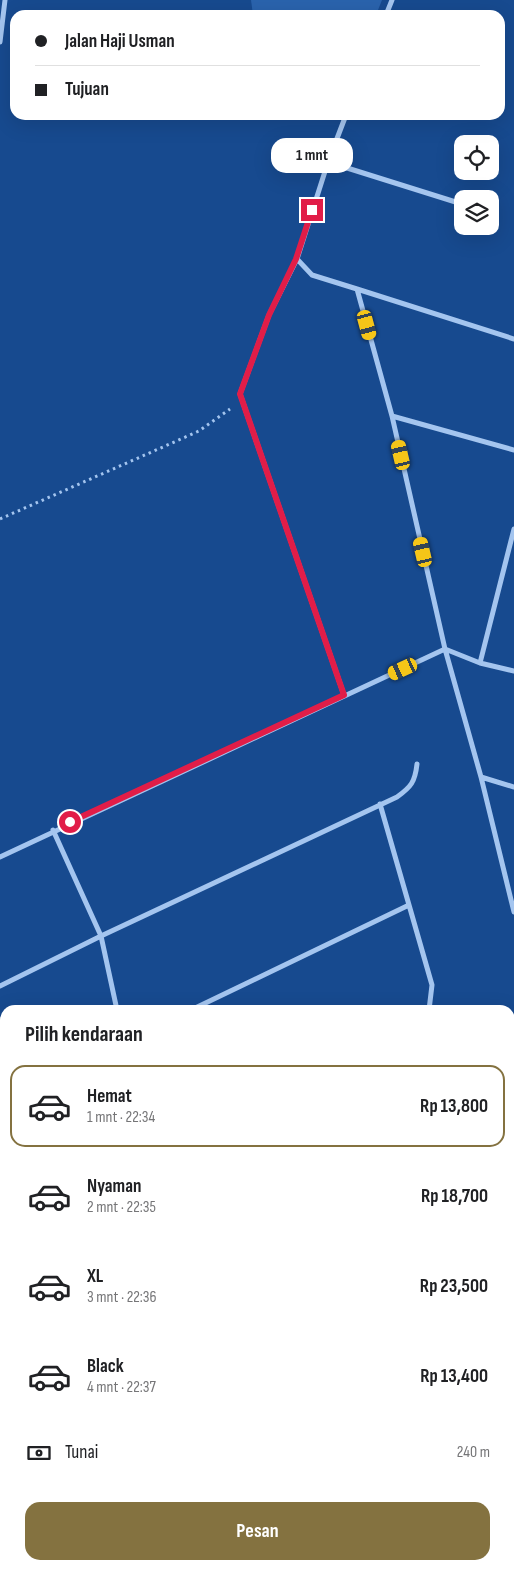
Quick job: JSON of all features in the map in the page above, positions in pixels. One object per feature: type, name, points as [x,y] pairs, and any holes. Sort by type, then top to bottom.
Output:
[{"type":"street","points":[[0,42],[5,0]]},
{"type":"street","points":[[344,120],[296,259],[269,315],[240,394],[344,695]]},
{"type":"street","points":[[328,162],[454,201]]},
{"type":"street","points":[[296,259],[312,275],[514,339]]},
{"type":"street","points":[[357,289],[392,416],[446,649],[481,777],[514,912]]},
{"type":"street","points":[[392,416],[514,450]]},
{"type":"street","points":[[480,663],[514,529]]},
{"type":"street","points":[[508,555],[514,556]]},
{"type":"street","points":[[0,857],[53,830],[446,649],[480,663],[514,671]]},
{"type":"street","points":[[0,986],[380,804],[411,787],[415,780],[417,764]]},
{"type":"street","points":[[481,777],[514,787]]},
{"type":"street","points":[[380,804],[432,985],[430,1005]]},
{"type":"street","points":[[53,830],[101,936],[117,1005]]},
{"type":"street","points":[[201,1005],[409,905]]},
{"type":"path","points":[[0,519],[199,430],[228,411],[240,394]]},
{"type":"shaded area","points":[[251,0],[382,0],[378,10],[252,10]]},
{"type":"route","points":[[70,822],[344,695],[240,394],[269,315],[296,259],[312,210]]}]
